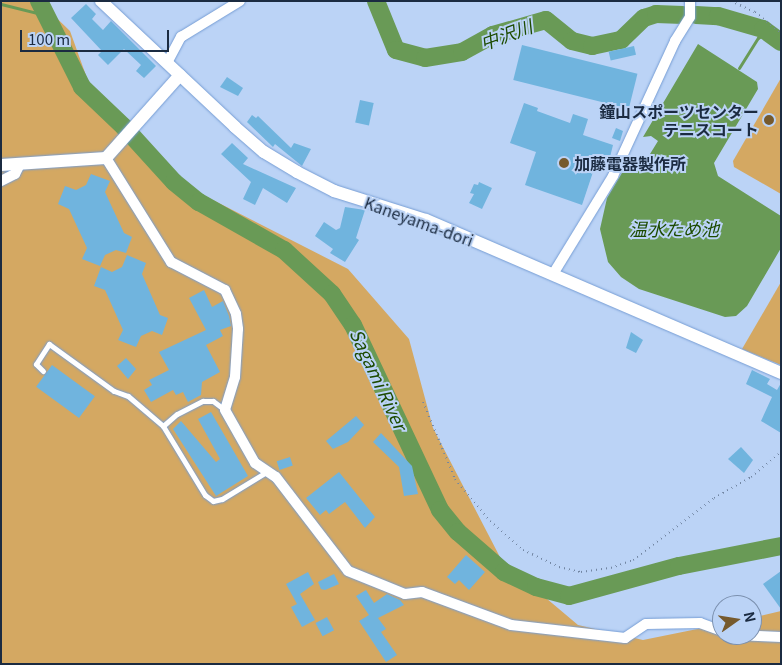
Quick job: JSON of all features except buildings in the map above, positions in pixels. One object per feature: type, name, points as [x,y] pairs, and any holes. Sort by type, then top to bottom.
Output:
[{"type":"street","name":"Kaneyama-dori","points":[[102,1],[264,152],[310,178],[334,190],[426,220],[781,373]]},
{"type":"street","points":[[167,63],[182,37],[240,1]]},
{"type":"street","points":[[553,274],[613,176],[675,41],[690,17],[690,1]]},
{"type":"street","points":[[1,165],[106,158],[180,75]]},
{"type":"street","points":[[106,158],[171,262],[225,290],[236,314],[235,377],[224,410],[256,463],[276,477],[348,571],[405,594],[422,592],[511,625],[625,638],[646,624],[700,623],[712,627]]},
{"type":"street","points":[[1,181],[15,174],[20,164]]},
{"type":"street","points":[[762,636],[781,637]]},
{"type":"lane","points":[[43,371],[36,364],[49,344],[114,391],[128,396],[163,426],[205,495],[213,500],[222,499],[268,471]]},
{"type":"lane","points":[[163,426],[177,414],[203,401],[213,401],[224,410]]},
{"type":"path","points":[[731,1],[744,6],[781,33]]},
{"type":"path","points":[[423,402],[455,480],[490,521],[523,550],[559,567],[581,572],[612,568],[633,560],[714,498],[751,477],[781,452]]},
{"type":"shaded area","points":[[1,1],[39,1],[70,31],[97,106],[164,175],[348,269],[409,339],[433,428],[502,561],[578,625],[643,640],[712,626],[712,645],[762,645],[762,616],[781,611],[781,664],[1,664]]},
{"type":"shaded area","name":"鐘山スポーツセンター テニスコート","points":[[781,78],[781,194],[734,167],[733,161]]},
{"type":"shaded area","points":[[781,282],[781,365],[742,349]]},
{"type":"water","name":"温水ため池","points":[[698,44],[757,82],[758,89],[714,163],[718,176],[781,216],[781,248],[747,306],[736,316],[725,317],[639,289],[621,277],[608,262],[600,229],[607,198],[632,156],[637,159],[634,163],[642,167],[658,141],[651,136],[643,137]]},
{"type":"waterway","name":"Sagami River","points":[[39,1],[82,87],[124,127],[174,182],[199,202],[284,250],[332,294],[353,325],[440,510],[458,532],[504,572],[536,587],[569,596],[679,566],[781,546]]},
{"type":"waterway","name":"中沢川","points":[[376,1],[396,50],[425,58],[462,52],[493,35],[546,20],[572,41],[592,46],[621,40],[644,18],[656,14],[683,15]]},
{"type":"waterway","points":[[1,4],[49,16]]},
{"type":"waterway","name":"中沢川","points":[[696,15],[718,16],[763,29],[781,42]]},
{"type":"waterway","points":[[739,68],[758,38],[769,31]]},
{"type":"place","name":"鐘山スポーツセンター テニスコート","points":[[769,120]]},
{"type":"place","name":"加藤電器製作所","points":[[564,163]]}]
